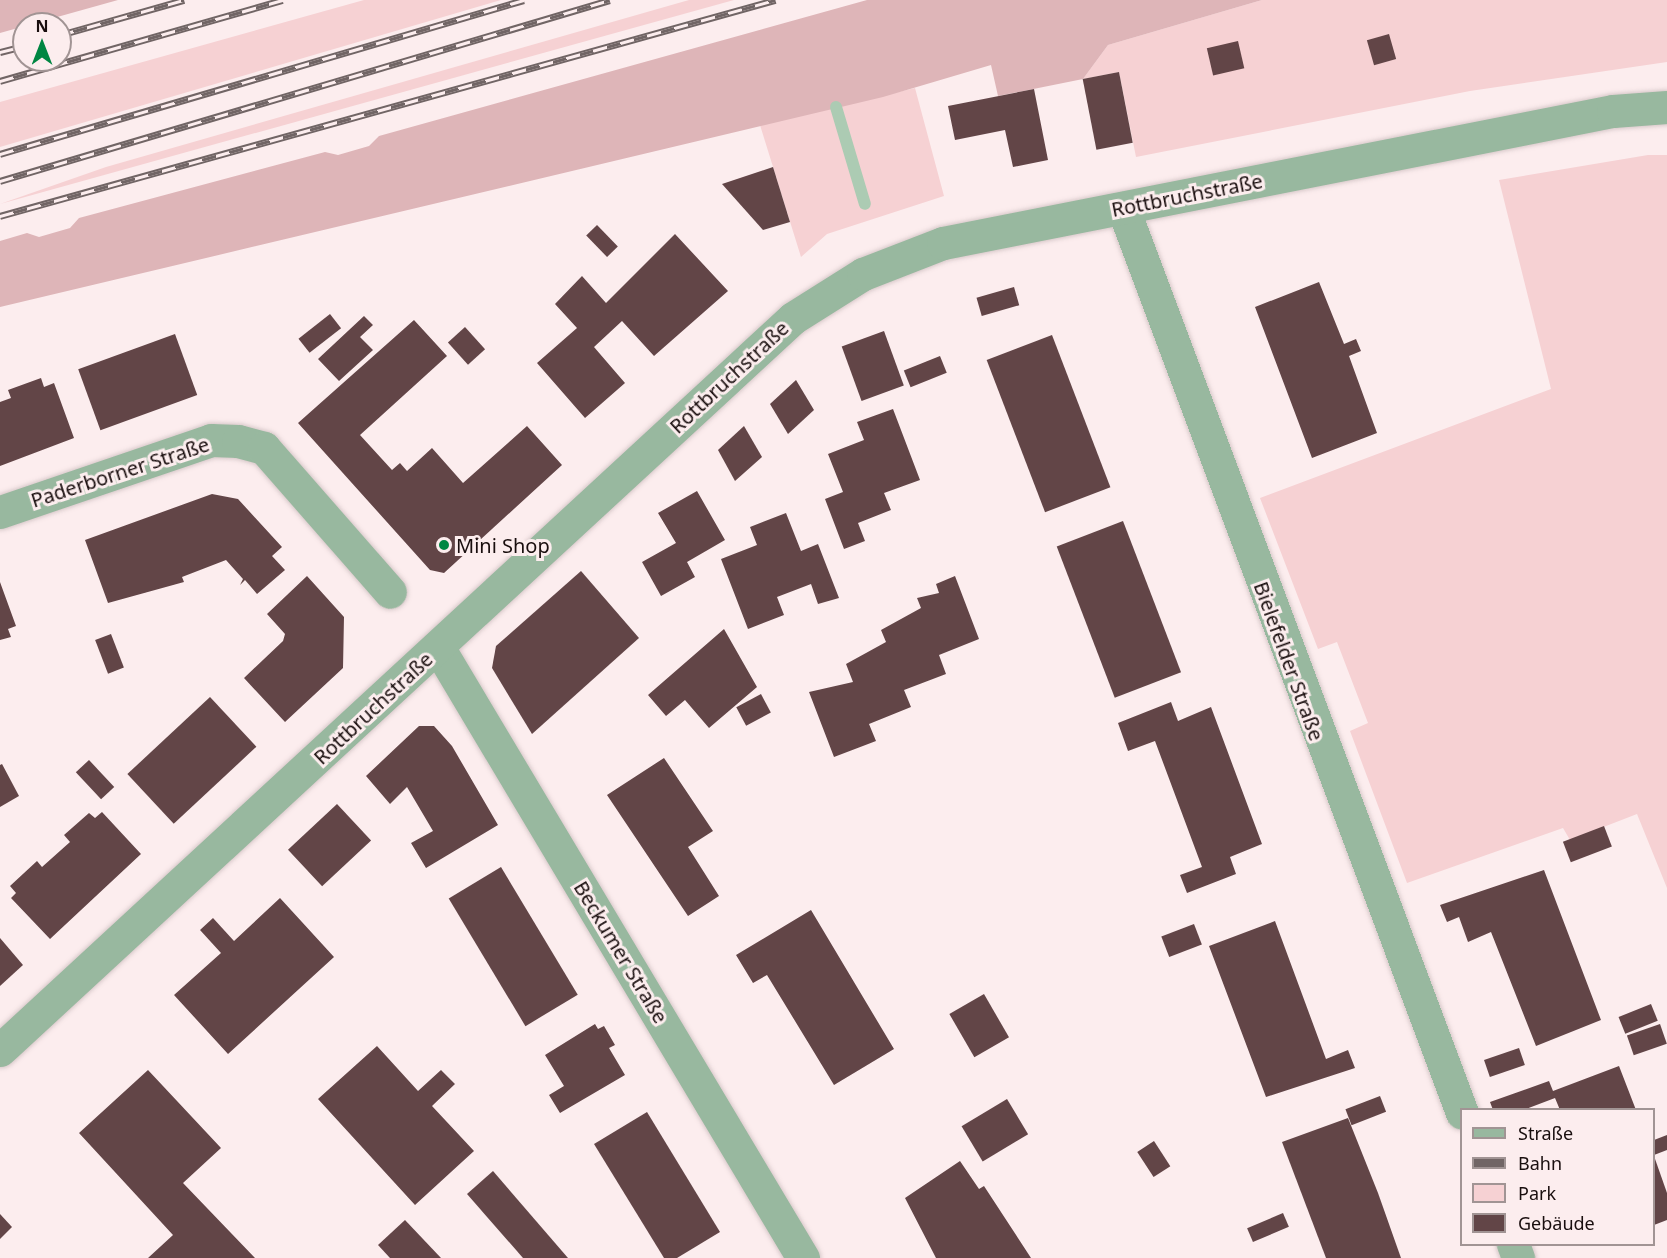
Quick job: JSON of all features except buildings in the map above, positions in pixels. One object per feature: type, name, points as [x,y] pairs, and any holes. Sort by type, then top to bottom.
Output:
[{"type":"street","name":"Rottbruchstraße","points":[[0,1050],[793,318],[863,274],[944,243],[1613,111],[1667,107]]},
{"type":"street","name":"Bielefelder Straße","points":[[1123,208],[1460,1110]]},
{"type":"street","name":"Paderborner Straße","points":[[0,512],[211,440],[238,441],[264,448],[390,592]]},
{"type":"street","name":"Beckumer Straße","points":[[438,647],[803,1258]]},
{"type":"green space","points":[[364,0],[501,0],[0,147],[0,102]]},
{"type":"green space","points":[[689,0],[734,0],[0,204],[106,167]]},
{"type":"green space","points":[[1262,0],[1667,0],[1667,62],[1470,91],[1136,157],[1119,72],[1083,79],[1108,45]]},
{"type":"green space","points":[[915,88],[944,196],[827,234],[801,257],[760,125]]},
{"type":"green space","points":[[1648,155],[1667,155],[1667,888],[1637,814],[1570,840],[1563,828],[1407,883],[1350,731],[1368,723],[1337,642],[1318,649],[1260,498],[1551,389],[1499,180]]},
{"type":"shaded area","points":[[0,0],[118,0],[72,13],[12,12],[12,30],[0,33]]},
{"type":"shaded area","points":[[867,0],[1262,0],[1108,45],[1083,79],[998,96],[991,65],[883,97],[0,307],[0,241],[27,233],[39,237],[70,228],[79,218],[325,152],[338,155],[369,146],[379,136]]},
{"type":"waterway","points":[[836,107],[865,204]]},
{"type":"railway","points":[[72,32],[184,0]]},
{"type":"railway","points":[[0,81],[283,0]]},
{"type":"railway","points":[[0,154],[524,0]]},
{"type":"railway","points":[[0,181],[610,0]]},
{"type":"railway","points":[[0,216],[775,0]]},
{"type":"railway","points":[[0,52],[12,49]]},
{"type":"place","name":"Mini Shop","points":[[444,545]]}]
